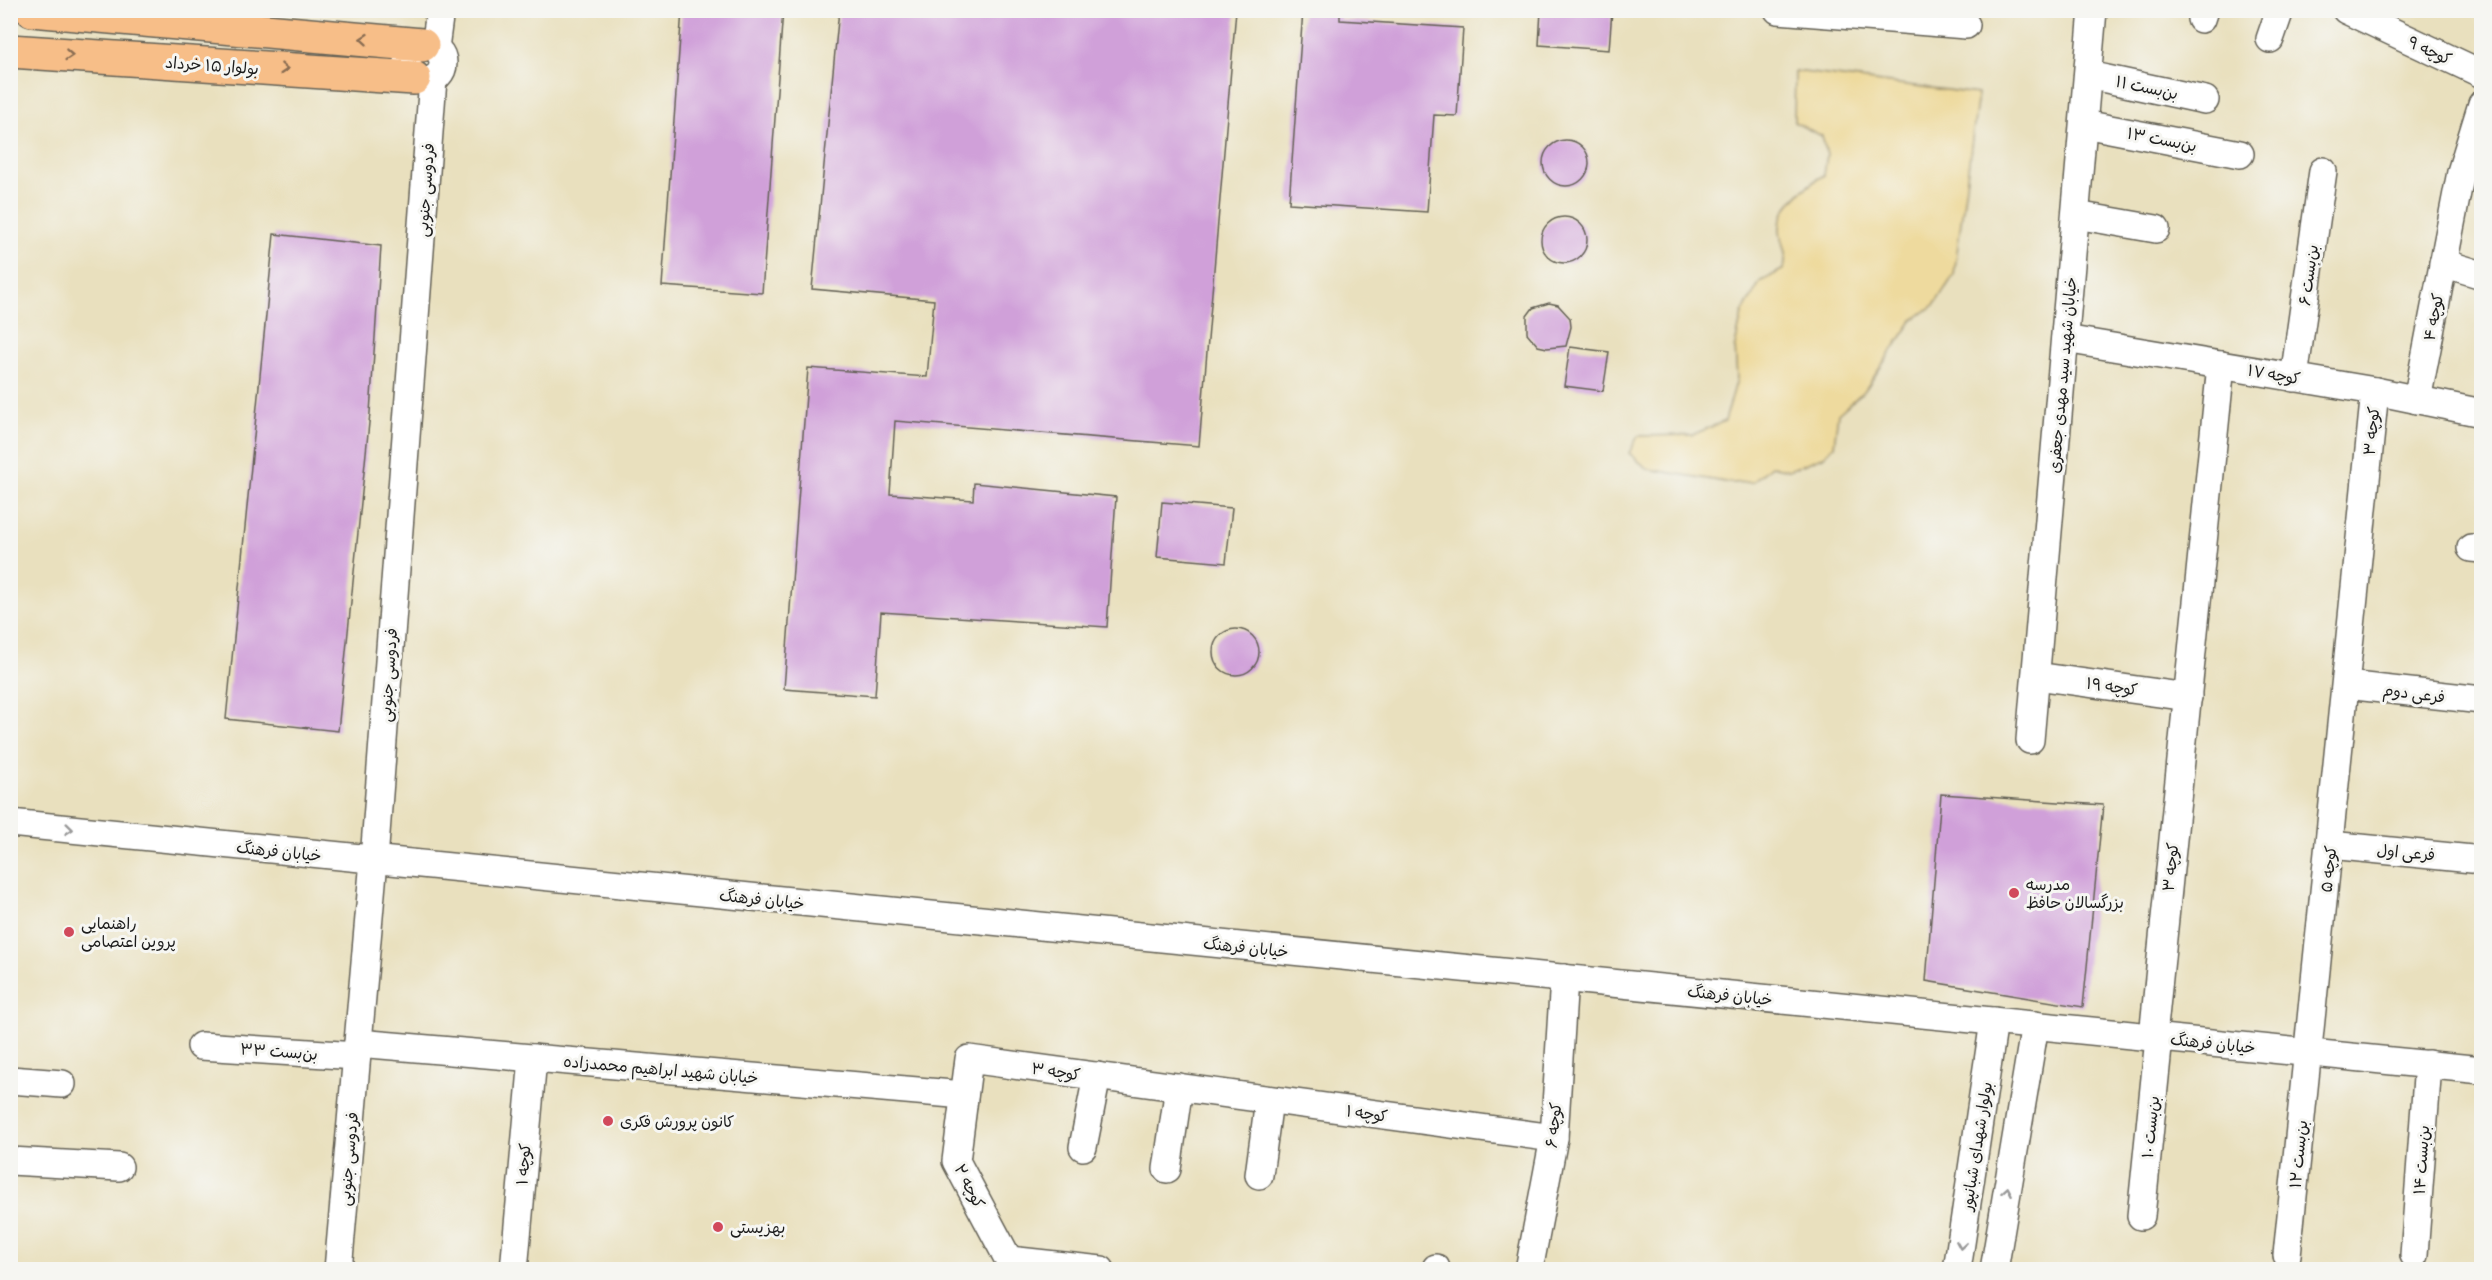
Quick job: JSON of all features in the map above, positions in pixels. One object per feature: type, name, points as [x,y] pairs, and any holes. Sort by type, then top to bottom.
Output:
[{"type":"main road","points":[[32,10],[429,46]]},
{"type":"main road","name":"بولوار ۱۵ خرداد","points":[[10,51],[424,79]]},
{"type":"street","points":[[429,46],[441,10]]},
{"type":"street","points":[[1778,10],[1966,25]]},
{"type":"street","name":"خیابان شهید سید مهدی جعفری","points":[[2030,740],[2093,10]]},
{"type":"street","points":[[2270,39],[2280,10]]},
{"type":"street","name":"کوچه ۹","points":[[2346,10],[2481,74]]},
{"type":"street","name":"فردوسی جنوبی","points":[[338,1269],[374,860],[424,79],[407,69],[406,59],[412,49],[429,46]]},
{"type":"street","name":"بن‌بست ۱۱","points":[[2088,75],[2205,100]]},
{"type":"street","name":"کوچه ۴","points":[[2416,400],[2461,172],[2481,105]]},
{"type":"street","name":"بن‌بست ۱۳","points":[[2084,124],[2240,154]]},
{"type":"street","name":"بن‌بست ۶","points":[[2294,378],[2323,171]]},
{"type":"street","points":[[2076,215],[2156,229]]},
{"type":"street","points":[[2443,263],[2481,275]]},
{"type":"street","name":"کوچه ۱۷","points":[[2065,339],[2375,391],[2481,412]]},
{"type":"street","points":[[2187,697],[2221,365]]},
{"type":"street","name":"کوچه ۳","points":[[2346,685],[2375,391]]},
{"type":"street","name":"کوچه ۱۹","points":[[2036,676],[2187,697]]},
{"type":"street","name":"فرعی دوم","points":[[2346,685],[2481,700]]},
{"type":"street","name":"کوچه ۵","points":[[2310,1053],[2346,685]]},
{"type":"street","name":"کوچه ۳","points":[[2156,1037],[2187,697]]},
{"type":"street","name":"خیابان فرهنگ","points":[[10,823],[2481,1070]]},
{"type":"street","name":"فرعی اول","points":[[2330,845],[2481,860]]},
{"type":"street","name":"کوچه ۶","points":[[1529,1269],[1554,1138],[1564,978]]},
{"type":"street","name":"بولوار شهدای شبانپور","points":[[1957,1269],[1994,1021]]},
{"type":"street","points":[[1994,1269],[2035,1025]]},
{"type":"street","name":"بن‌بست ۱۰","points":[[2141,1216],[2156,1037]]},
{"type":"street","name":"بن‌بست ۳۳","points":[[201,1046],[358,1050]]},
{"type":"street","name":"خیابان شهید ابراهیم محمدزاده","points":[[358,1050],[533,1058],[964,1095]]},
{"type":"street","name":"بن‌بست ۱۲","points":[[2287,1255],[2310,1053]]},
{"type":"street","name":"کوچه ۱","points":[[514,1269],[533,1058]]},
{"type":"street","name":"کوچه ۳","points":[[964,1095],[969,1059],[1179,1087]]},
{"type":"street","name":"بن‌بست ۱۴","points":[[2414,1255],[2428,1064]]},
{"type":"street","points":[[1083,1147],[1097,1076]]},
{"type":"street","points":[[10,1080],[62,1084]]},
{"type":"street","points":[[1167,1168],[1179,1087]]},
{"type":"street","name":"کوچه ۱","points":[[1179,1087],[1554,1138]]},
{"type":"street","name":"کوچه ۲","points":[[964,1095],[956,1161],[1012,1265]]},
{"type":"street","points":[[1984,1098],[2022,1103]]},
{"type":"street","points":[[1259,1175],[1269,1100]]},
{"type":"street","points":[[10,1161],[119,1167]]},
{"type":"street","points":[[1012,1265],[1101,1269]]},
{"type":"sand","points":[[1795,71],[1978,94],[1954,275],[1935,304],[1912,321],[1865,390],[1838,414],[1834,446],[1823,457],[1789,470],[1771,466],[1753,482],[1731,483],[1648,469],[1629,453],[1638,436],[1692,435],[1725,421],[1737,379],[1735,346],[1742,313],[1760,282],[1784,269],[1785,254],[1780,223],[1788,206],[1809,185],[1824,175],[1827,155],[1822,136],[1794,122]]},
{"type":"building","points":[[682,10],[783,10],[762,293],[662,286]]},
{"type":"building","points":[[839,10],[1236,10],[1199,446],[895,421],[890,494],[973,500],[974,483],[1116,497],[1107,627],[881,612],[875,696],[784,689],[808,368],[927,377],[934,300],[812,289]]},
{"type":"building","points":[[1303,10],[1340,10],[1340,20],[1463,28],[1457,116],[1434,115],[1427,212],[1289,203]]},
{"type":"building","points":[[1541,10],[1612,10],[1609,50],[1539,45]]},
{"type":"building","points":[[1566,140],[1582,147],[1589,163],[1582,179],[1566,186],[1550,179],[1543,163],[1550,147]]},
{"type":"building","points":[[1564,217],[1580,224],[1587,240],[1580,256],[1564,263],[1548,256],[1541,240],[1548,224]]},
{"type":"building","points":[[274,234],[381,246],[370,413],[338,731],[226,719]]},
{"type":"building","points":[[1549,303],[1558,305],[1570,318],[1571,327],[1566,346],[1547,348],[1538,346],[1527,333],[1527,316],[1533,308]]},
{"type":"building","points":[[1570,347],[1609,352],[1603,391],[1564,386]]},
{"type":"building","points":[[1162,502],[1232,508],[1226,563],[1157,557]]},
{"type":"building","points":[[1236,629],[1252,636],[1259,652],[1252,668],[1236,675],[1220,668],[1213,652],[1220,636]]},
{"type":"building","name":"مدرسه بزرگسالان حافظ","points":[[1941,794],[2103,805],[2083,1007],[1926,981]]},
{"type":"place","name":"مدرسه بزرگسالان حافظ","points":[[2014,893]]},
{"type":"place","name":"راهنمایی پروین اعتصامی","points":[[69,932]]},
{"type":"place","name":"کانون پرورش فکری","points":[[608,1121]]},
{"type":"place","name":"بهزیستی","points":[[718,1227]]}]
